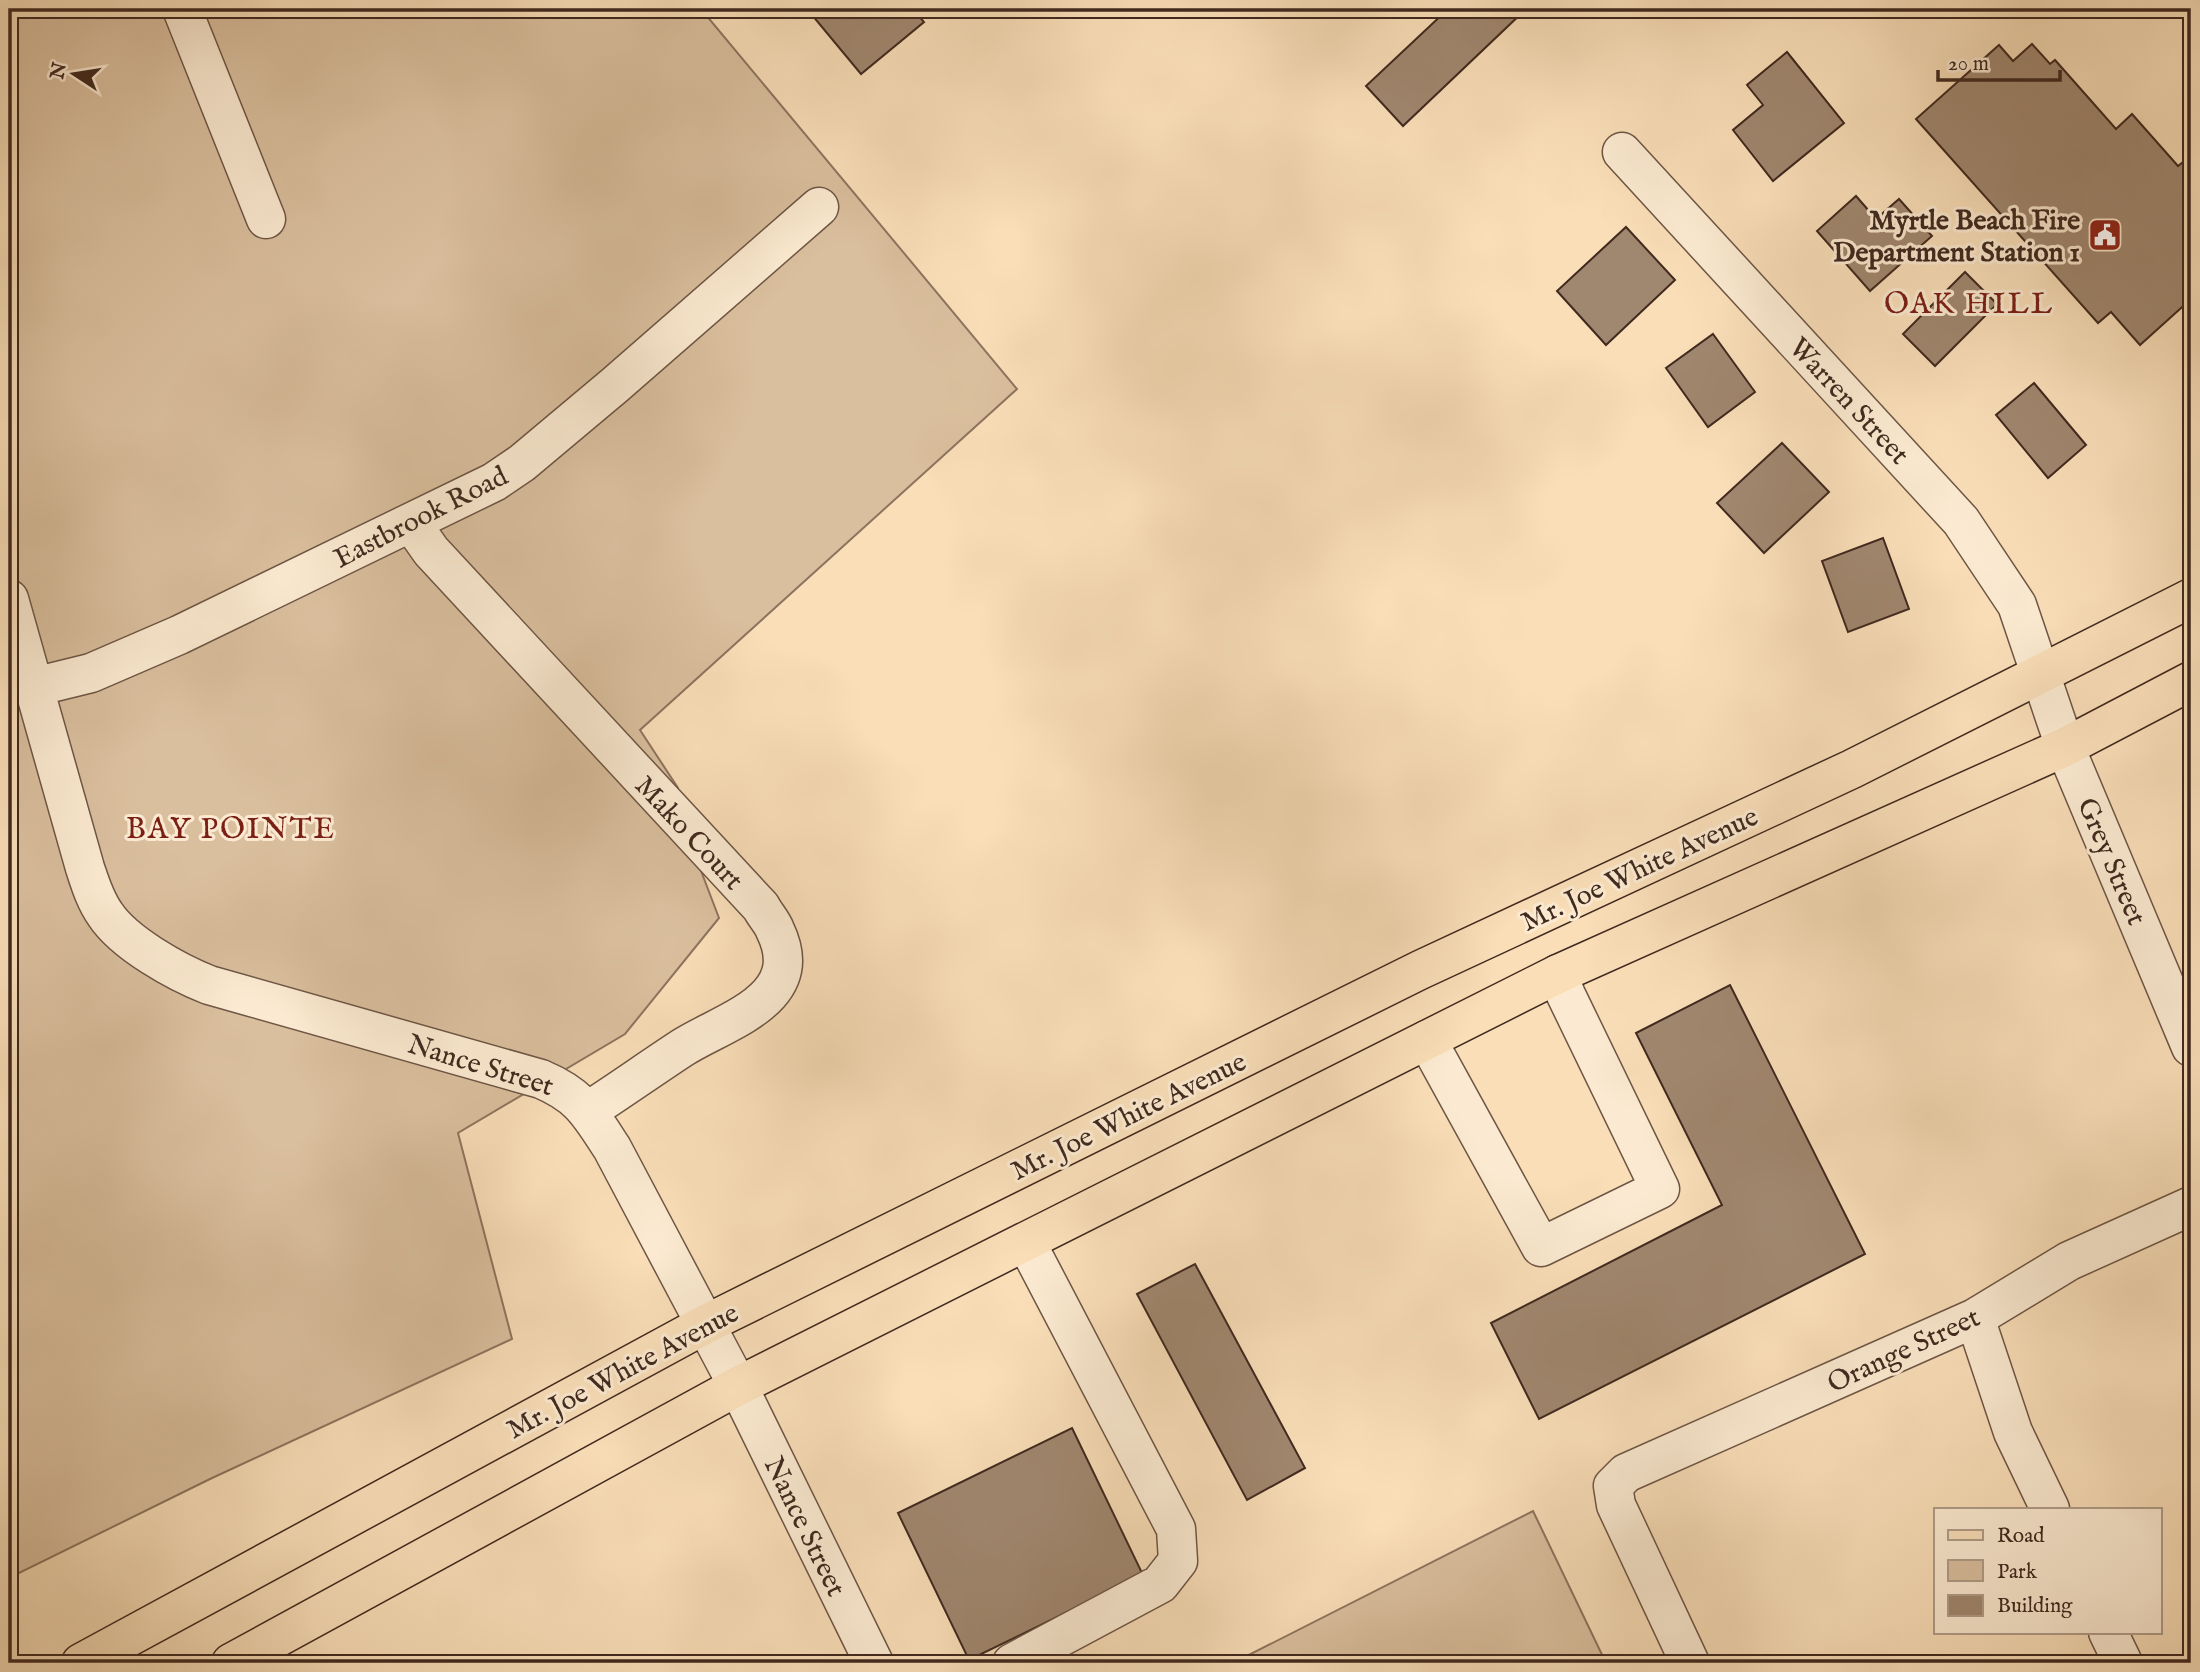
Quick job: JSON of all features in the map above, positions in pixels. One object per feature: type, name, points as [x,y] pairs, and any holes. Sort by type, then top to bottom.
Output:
[{"type":"main road","name":"Mr. Joe White Avenue","points":[[81,1663],[704,1325],[1420,970],[1852,769],[2191,598]]},
{"type":"main road","points":[[231,1663],[738,1386],[1558,974],[2065,747],[2191,681]]},
{"type":"street","points":[[182,9],[266,219]]},
{"type":"street","name":"Warren Street","points":[[1622,152],[1961,521],[2017,606],[2040,673]]},
{"type":"street","name":"Eastbrook Road","points":[[34,687],[91,673],[179,635],[494,482],[522,463],[615,385],[819,207]]},
{"type":"street","name":"Mako Court","points":[[412,524],[431,551],[761,907],[775,930],[781,948],[782,964],[779,975],[763,1002],[751,1012],[683,1048],[587,1111]]},
{"type":"street","name":"Nance Street","points":[[9,599],[92,889],[105,914],[121,932],[185,976],[541,1079],[562,1088],[587,1111],[612,1148],[738,1386],[874,1663]]},
{"type":"street","name":"Grey Street","points":[[2040,673],[2065,747],[2191,1047]]},
{"type":"street","points":[[1427,1040],[1541,1247],[1660,1189],[1558,974]]},
{"type":"street","name":"Orange Street","points":[[1690,1663],[1616,1505],[1613,1486],[1626,1474],[1975,1318],[2069,1261],[2191,1206]]},
{"type":"street","points":[[1012,1663],[1160,1584],[1178,1561],[1176,1529],[1026,1242]]},
{"type":"street","points":[[1975,1318],[2013,1432],[2050,1508]]},
{"type":"street","points":[[2109,1634],[2123,1663]]},
{"type":"green space","points":[[9,9],[701,9],[1017,389],[640,730],[678,788],[674,800],[719,918],[625,1034],[458,1133],[512,1339],[210,1479],[9,1578]]},
{"type":"green space","points":[[1533,1511],[1606,1663],[1233,1663]]},
{"type":"building","points":[[807,9],[913,9],[924,22],[861,74]]},
{"type":"building","points":[[1448,9],[1526,9],[1403,126],[1366,86]]},
{"type":"building","name":"Myrtle Beach Fire Department Station 1","points":[[2032,44],[2050,64],[2055,60],[2116,129],[2132,114],[2178,166],[2183,162],[2191,170],[2191,299],[2140,345],[2111,312],[2098,323],[1916,119],[1999,45],[2013,61]]},
{"type":"building","points":[[1787,52],[1844,123],[1773,181],[1733,130],[1763,105],[1747,85]]},
{"type":"building","points":[[1856,196],[1876,219],[1899,199],[1932,236],[1870,291],[1817,231]]},
{"type":"building","points":[[1626,227],[1675,280],[1606,345],[1557,291]]},
{"type":"building","points":[[1965,272],[1997,304],[1935,366],[1903,334]]},
{"type":"building","points":[[1713,334],[1755,392],[1708,427],[1666,368]]},
{"type":"building","points":[[2034,383],[2086,445],[2048,478],[1996,415]]},
{"type":"building","points":[[1782,443],[1829,492],[1764,553],[1717,503]]},
{"type":"building","points":[[1883,538],[1909,609],[1848,632],[1822,561]]},
{"type":"building","points":[[1730,985],[1865,1254],[1539,1419],[1491,1323],[1722,1205],[1636,1033]]},
{"type":"building","points":[[1195,1264],[1305,1468],[1247,1500],[1137,1294]]},
{"type":"building","points":[[1072,1428],[1143,1575],[969,1660],[898,1513]]},
{"type":"place","name":"Myrtle Beach Fire Department Station 1","points":[[2105,235]]},
{"type":"district","name":"OAK HILL","points":[[1969,303]]},
{"type":"district","name":"BAY POINTE","points":[[231,828]]}]
